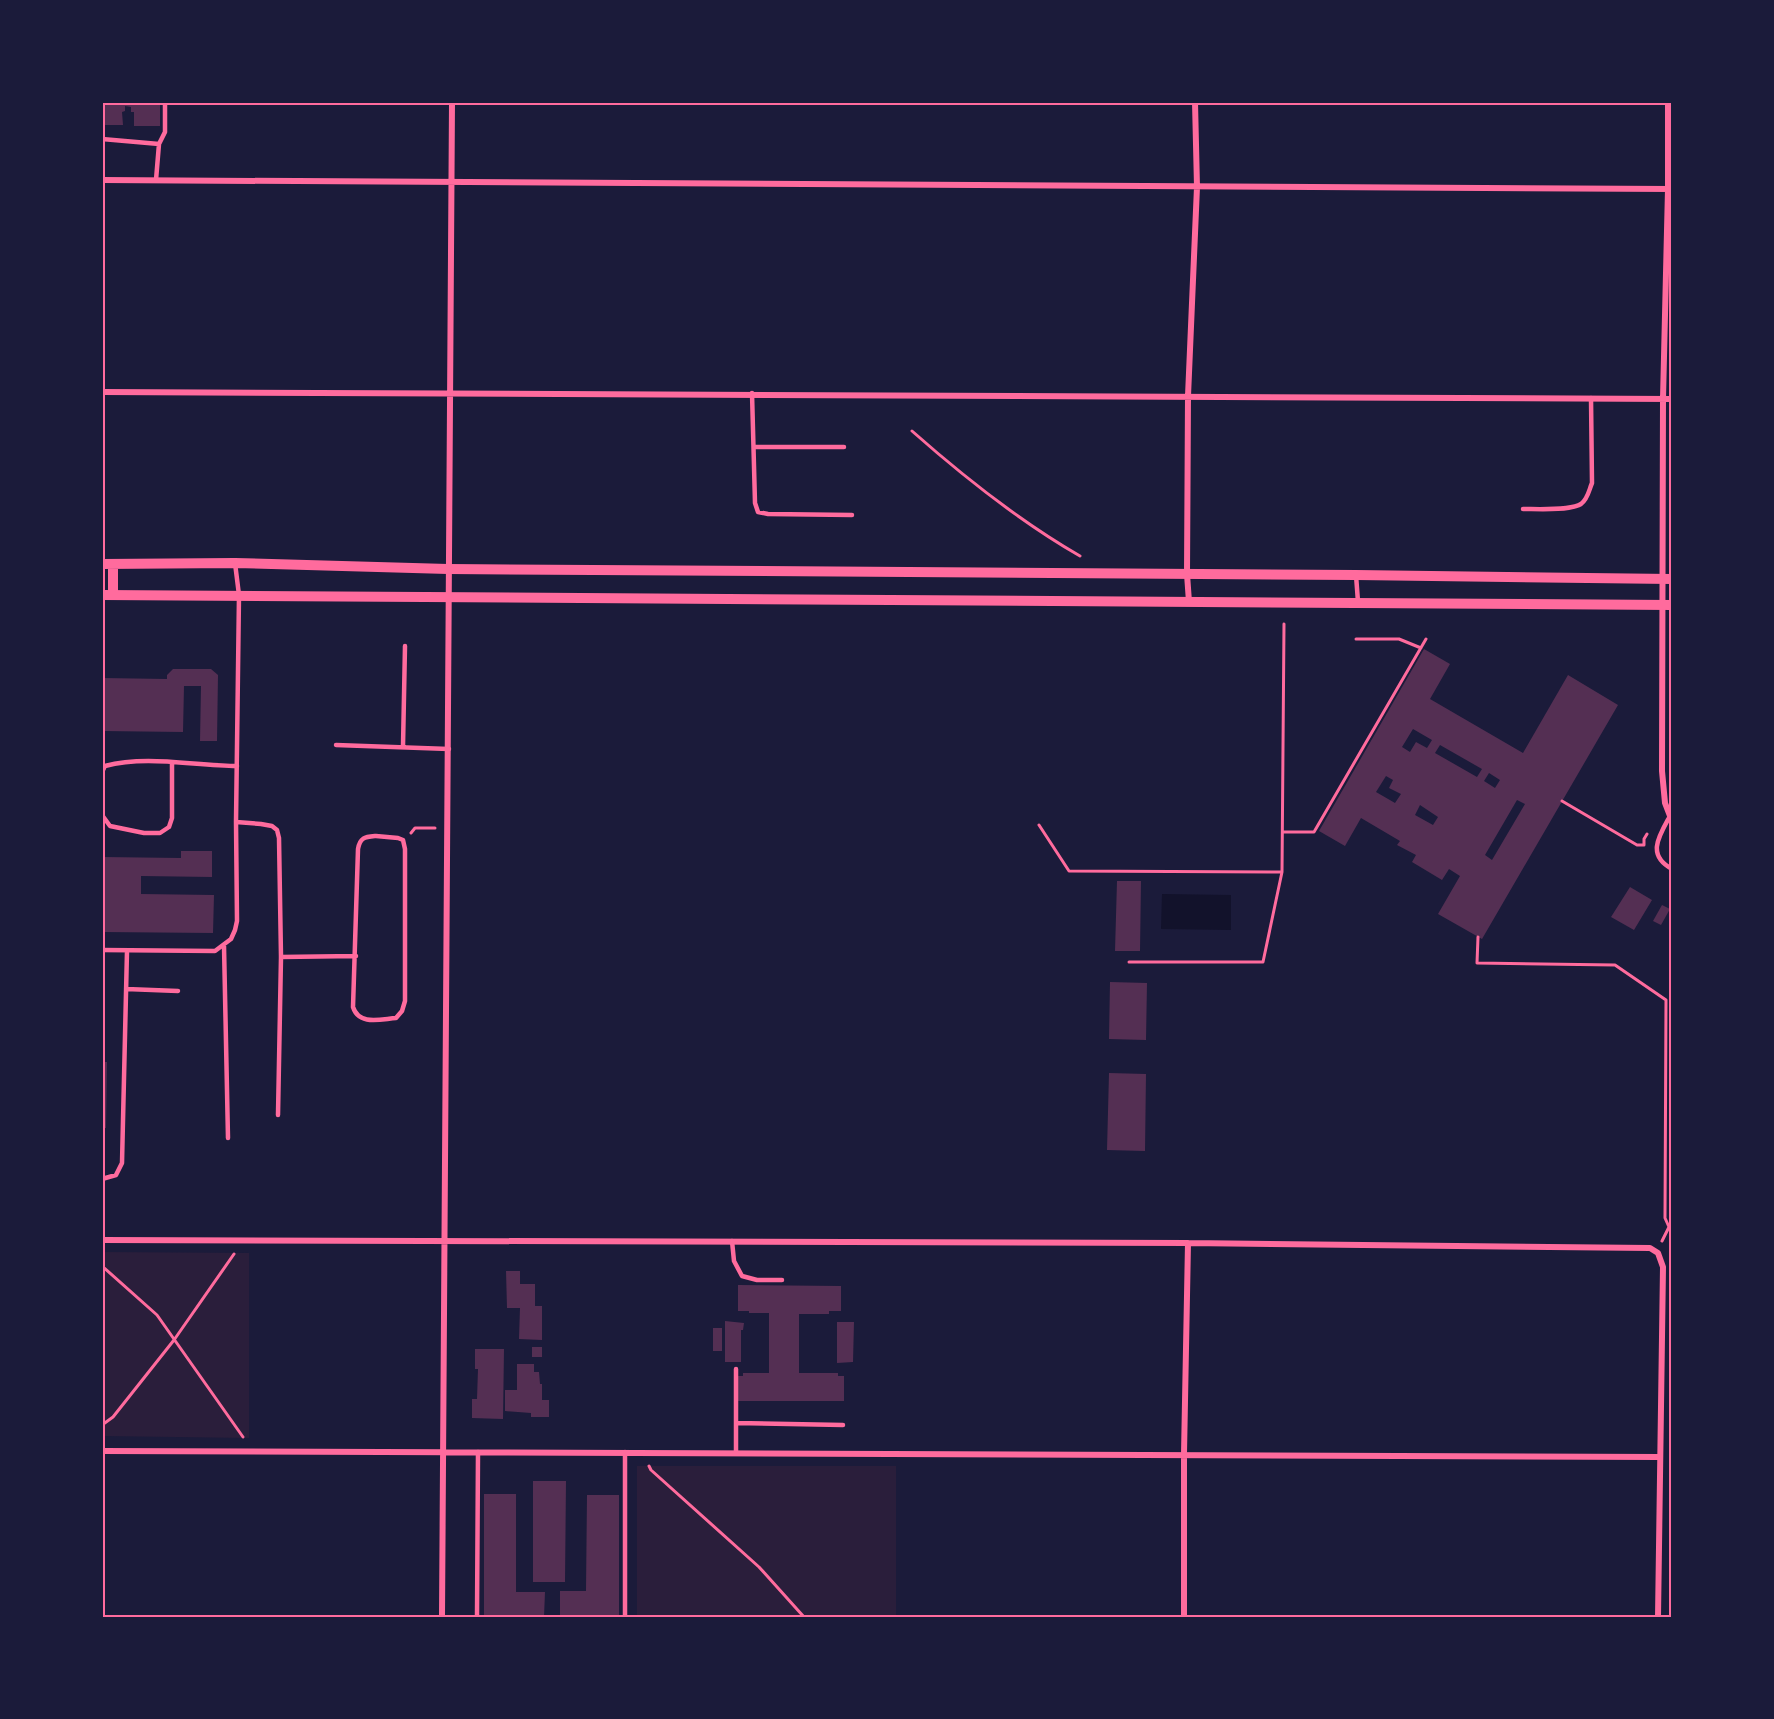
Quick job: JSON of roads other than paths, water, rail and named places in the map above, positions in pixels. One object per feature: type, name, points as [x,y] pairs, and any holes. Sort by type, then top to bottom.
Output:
[{"type":"street","points":[[442,1617],[452,102]]},
{"type":"street","points":[[1189,602],[1187,574],[1188,396],[1197,187],[1195,102]]},
{"type":"street","points":[[1668,102],[1670,189],[1663,399],[1667,605],[1662,771],[1665,803],[1671,816]]},
{"type":"street","points":[[102,180],[1670,189]]},
{"type":"street","points":[[102,392],[752,393],[1672,399]]},
{"type":"street","points":[[1667,579],[448,569],[235,563],[107,564],[107,595],[1667,605]]},
{"type":"street","points":[[102,1240],[1188,1243],[1646,1247],[1657,1252],[1663,1267],[1658,1617]]},
{"type":"street","points":[[1184,1617],[1188,1243]]},
{"type":"street","points":[[102,1450],[1660,1457]]},
{"type":"lane","points":[[156,180],[159,144],[165,132],[165,102]]},
{"type":"lane","points":[[102,140],[159,144]]},
{"type":"lane","points":[[752,393],[754,503],[758,512],[852,515]]},
{"type":"lane","points":[[1523,509],[1568,507],[1581,504],[1588,496],[1592,483],[1591,398]]},
{"type":"lane","points":[[754,447],[844,447]]},
{"type":"lane","points":[[102,950],[215,951],[231,939],[236,930],[239,595],[235,563]]},
{"type":"lane","points":[[1356,575],[1358,603]]},
{"type":"lane","points":[[403,747],[405,646]]},
{"type":"lane","points":[[336,745],[449,749]]},
{"type":"lane","points":[[102,772],[105,766],[118,763],[172,762],[237,766]]},
{"type":"lane","points":[[102,815],[110,825],[144,833],[160,833],[169,827],[172,818],[172,762]]},
{"type":"lane","points":[[1671,816],[1657,839],[1656,846],[1660,859],[1672,869]]},
{"type":"lane","points":[[236,822],[272,826],[277,830],[279,838],[281,957],[278,1115]]},
{"type":"lane","points":[[376,836],[398,838],[403,840],[405,849],[405,1001],[402,1011],[396,1018],[366,1020],[355,1013],[353,1007],[356,956],[359,841],[365,837],[376,836]]},
{"type":"lane","points":[[224,946],[228,1138]]},
{"type":"lane","points":[[102,1179],[116,1174],[122,1163],[127,951]]},
{"type":"lane","points":[[281,957],[356,956]]},
{"type":"lane","points":[[126,989],[178,991]]},
{"type":"lane","points":[[732,1241],[734,1261],[742,1276],[757,1280],[782,1280]]},
{"type":"lane","points":[[736,1369],[736,1453]]},
{"type":"lane","points":[[736,1423],[843,1425]]},
{"type":"lane","points":[[477,1617],[478,1452]]},
{"type":"lane","points":[[625,1452],[625,1617]]}]
